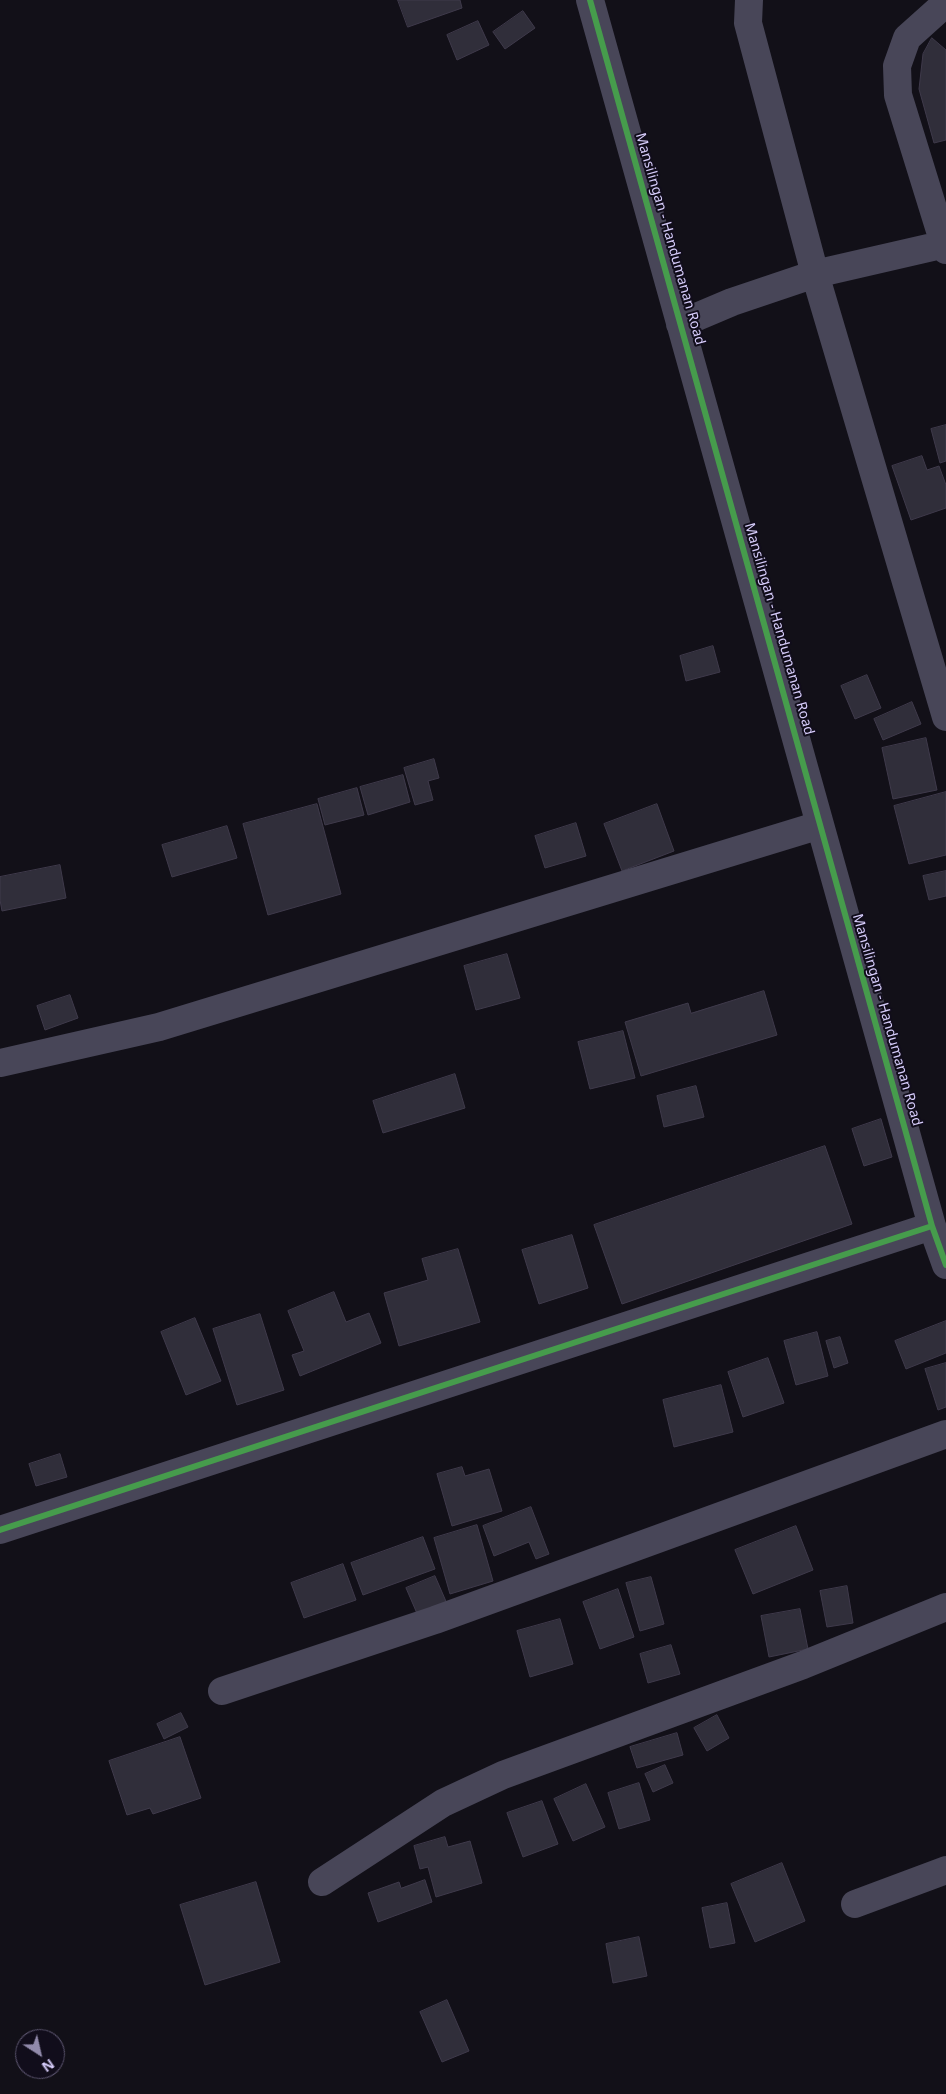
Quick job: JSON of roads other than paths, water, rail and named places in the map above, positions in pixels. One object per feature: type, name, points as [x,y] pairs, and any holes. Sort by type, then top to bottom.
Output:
[{"type":"street","name":"Mansilingan - Handumanan Road","points":[[590,0],[932,1226],[946,1265]]},
{"type":"street","points":[[750,0],[748,23],[815,274],[946,717]]},
{"type":"street","points":[[680,324],[732,302],[815,274],[945,247],[898,96],[897,66],[907,38],[946,3]]},
{"type":"street","points":[[0,1063],[159,1027],[820,825]]},
{"type":"street","points":[[0,1530],[932,1226]]},
{"type":"street","points":[[222,1691],[434,1620],[946,1434]]},
{"type":"street","points":[[322,1882],[444,1803],[503,1775],[803,1665],[946,1607]]},
{"type":"street","points":[[855,1904],[946,1870]]}]
